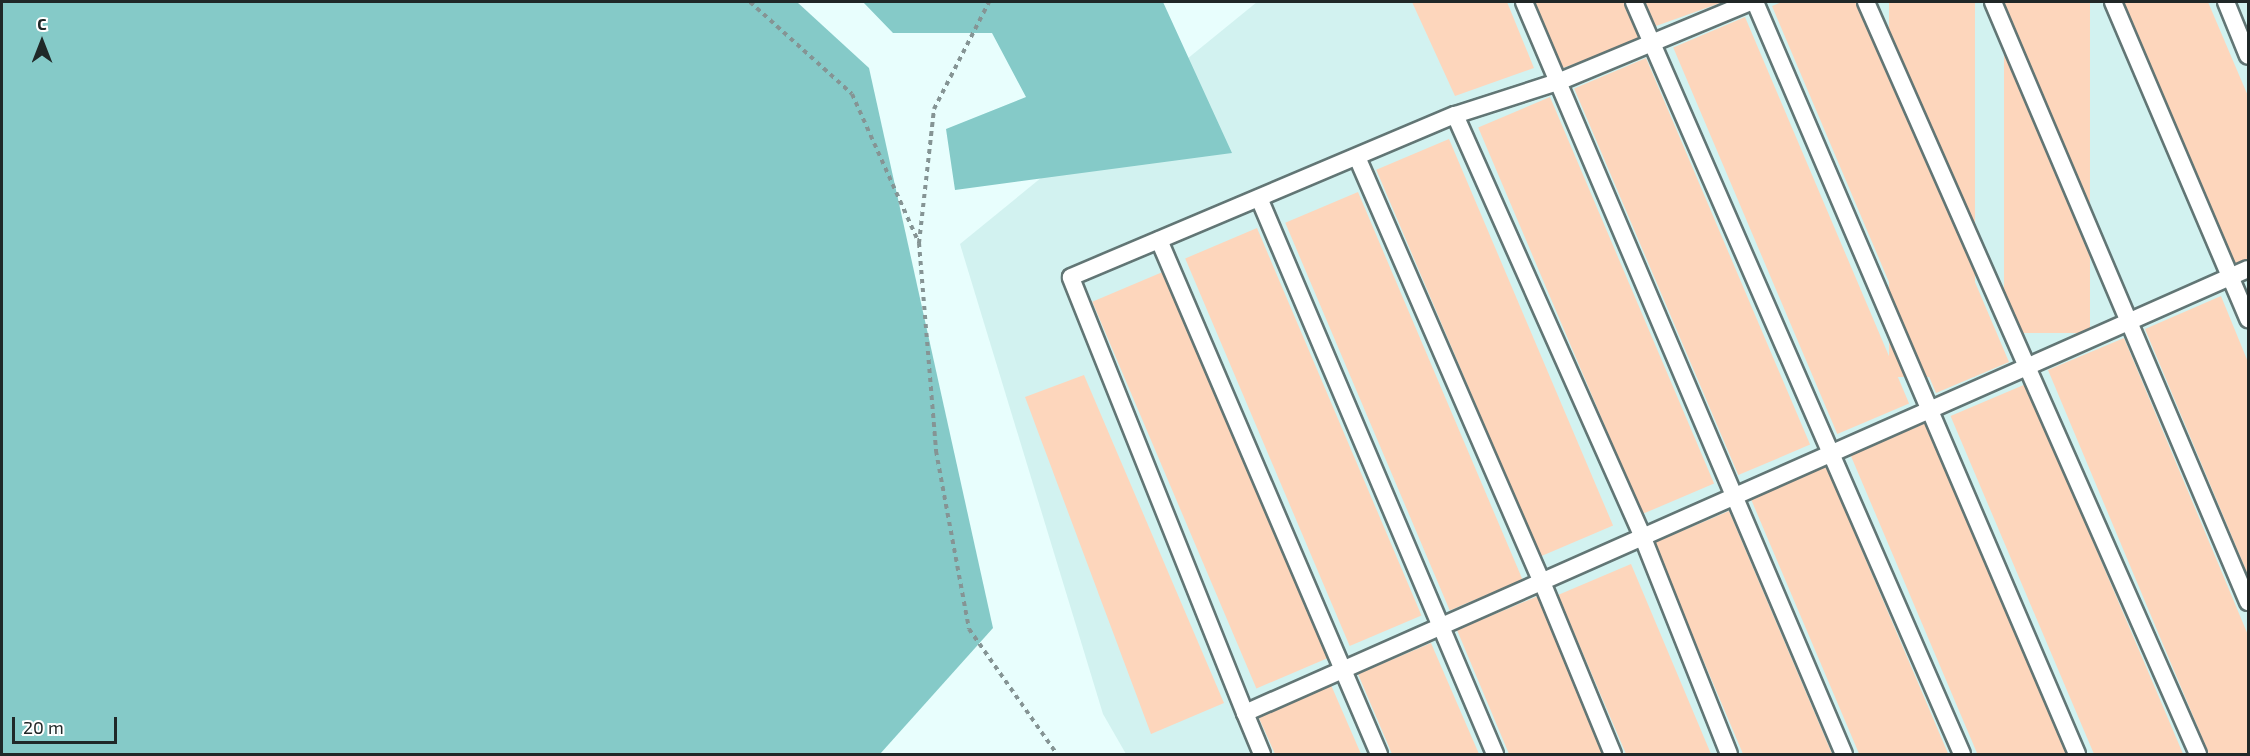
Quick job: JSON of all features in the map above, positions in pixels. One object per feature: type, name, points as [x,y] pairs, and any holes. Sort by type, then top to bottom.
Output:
[{"type":"lane","points":[[1524,2],[1844,754]]},
{"type":"lane","points":[[1634,2],[1962,754]]},
{"type":"lane","points":[[1262,754],[1071,277],[1455,115],[1558,82],[1750,2]]},
{"type":"lane","points":[[1755,2],[2077,754]]},
{"type":"lane","points":[[1866,2],[2198,754]]},
{"type":"lane","points":[[1993,2],[2248,602]]},
{"type":"lane","points":[[2113,2],[2248,319]]},
{"type":"lane","points":[[2226,2],[2248,56]]},
{"type":"lane","points":[[1455,115],[1643,537],[1729,754]]},
{"type":"lane","points":[[1357,158],[1542,582],[1612,754]]},
{"type":"lane","points":[[1259,198],[1494,754]]},
{"type":"lane","points":[[1159,240],[1379,754]]},
{"type":"lane","points":[[1245,713],[2248,269]]},
{"type":"path","points":[[750,2],[852,94],[919,243]]},
{"type":"path","points":[[989,2],[934,109],[919,243],[936,451],[969,629],[1057,754]]},
{"type":"shaded area","points":[[2,2],[797,2],[869,68],[993,628],[880,754],[2,754]]},
{"type":"shaded area","points":[[863,2],[1163,2],[1232,153],[955,190],[946,129],[1026,97],[992,33],[893,33]]},
{"type":"shaded area","points":[[1257,2],[2248,2],[2248,754],[1126,754],[1103,714],[960,244]]},
{"type":"building","points":[[1412,2],[1507,2],[1534,68],[1455,96]]},
{"type":"building","points":[[1531,2],[1626,2],[1642,40],[1560,69]]},
{"type":"building","points":[[1645,2],[1723,2],[1656,26]]},
{"type":"building","points":[[1782,2],[1856,2],[2009,362],[1936,393],[1772,6]]},
{"type":"building","points":[[1889,2],[1975,2],[1975,377],[1889,377]]},
{"type":"building","points":[[2004,2],[2090,2],[2090,333],[2004,333]]},
{"type":"building","points":[[2123,2],[2208,2],[2248,96],[2248,259],[2234,265]]},
{"type":"building","points":[[1745,17],[1909,404],[1837,434],[1673,47]]},
{"type":"building","points":[[1646,58],[1810,445],[1738,475],[1574,88]]},
{"type":"building","points":[[1550,97],[1714,484],[1642,514],[1478,127]]},
{"type":"building","points":[[1449,139],[1613,526],[1540,556],[1376,170]]},
{"type":"building","points":[[1358,192],[1522,580],[1450,610],[1285,223]]},
{"type":"building","points":[[1257,228],[1421,616],[1350,646],[1185,258]]},
{"type":"building","points":[[1165,271],[1329,658],[1256,688],[1092,302]]},
{"type":"building","points":[[2221,296],[2248,362],[2248,575],[2145,329]]},
{"type":"building","points":[[2124,338],[2248,635],[2248,754],[2209,754],[2048,370]]},
{"type":"building","points":[[1084,375],[1224,703],[1151,734],[1025,397]]},
{"type":"building","points":[[2026,384],[2183,753],[2094,754],[1951,416]]},
{"type":"building","points":[[1926,423],[2066,753],[1977,754],[1851,455]]},
{"type":"building","points":[[1826,466],[1948,753],[1859,754],[1751,498]]},
{"type":"building","points":[[1729,511],[1832,754],[1743,754],[1654,543]]},
{"type":"building","points":[[1631,564],[1711,754],[1626,754],[1558,595]]},
{"type":"building","points":[[1538,596],[1603,754],[1509,754],[1457,630]]},
{"type":"building","points":[[1431,643],[1479,754],[1392,754],[1358,674]]},
{"type":"building","points":[[1331,685],[1361,754],[1275,754],[1258,716]]}]
